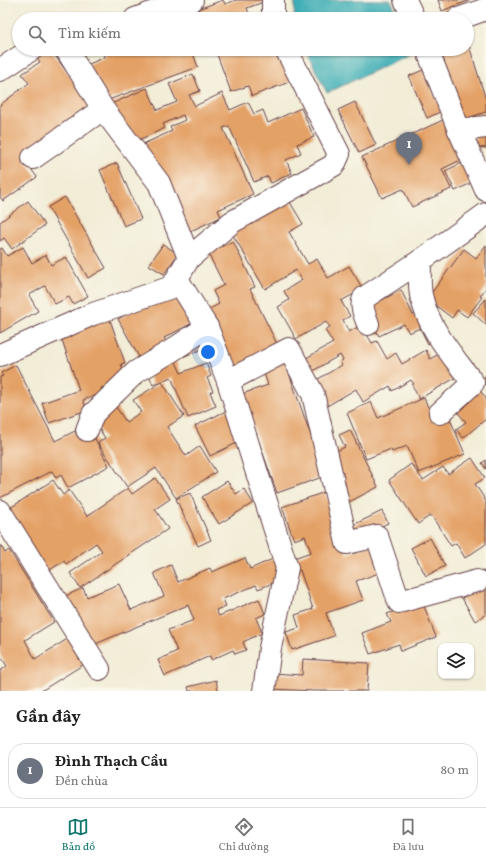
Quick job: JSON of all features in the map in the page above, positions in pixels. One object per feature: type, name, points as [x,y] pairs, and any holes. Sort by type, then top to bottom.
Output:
[{"type":"street","points":[[154,12],[192,0]]},
{"type":"street","points":[[273,0],[273,12]]},
{"type":"street","points":[[405,0],[411,12]]},
{"type":"street","points":[[474,13],[486,9]]},
{"type":"street","points":[[0,70],[21,56]]},
{"type":"street","points":[[70,56],[103,109],[159,183],[189,258]]},
{"type":"street","points":[[0,355],[92,314],[172,287],[189,258],[232,222],[334,165],[340,154],[290,56]]},
{"type":"street","points":[[430,56],[459,130],[486,190]]},
{"type":"street","points":[[33,158],[103,109]]},
{"type":"street","points":[[459,130],[486,127]]},
{"type":"street","points":[[368,324],[363,309],[364,298],[420,261],[486,214]]},
{"type":"street","points":[[420,261],[420,282],[425,309],[438,334],[480,389],[440,413]]},
{"type":"street","points":[[177,279],[207,327],[228,381],[287,568],[270,648],[264,691]]},
{"type":"street","points":[[87,430],[93,414],[136,372],[207,327]]},
{"type":"street","points":[[228,381],[289,349],[313,394],[347,543],[377,536],[399,602],[477,581]]},
{"type":"street","points":[[0,510],[99,670]]},
{"type":"water","points":[[295,0],[391,0],[396,12],[351,12],[294,12]]},
{"type":"water","points":[[308,56],[406,56],[327,93]]},
{"type":"building","points":[[223,0],[225,4],[236,0],[269,0],[247,8],[248,12],[190,12]]},
{"type":"building","points":[[438,0],[470,0],[442,11]]},
{"type":"building","points":[[176,7],[178,12],[166,12]]},
{"type":"building","points":[[36,56],[55,56],[95,110],[25,161],[37,177],[3,201],[0,197],[0,105],[29,83],[22,74],[40,62]]},
{"type":"building","points":[[194,56],[198,67],[103,102],[89,64],[105,57]]},
{"type":"building","points":[[218,56],[283,56],[292,81],[252,96],[248,86],[231,92]]},
{"type":"building","points":[[438,56],[472,56],[486,100],[486,112],[458,121]]},
{"type":"building","points":[[423,70],[442,111],[427,118],[409,76]]},
{"type":"building","points":[[193,74],[200,91],[189,95],[195,106],[222,93],[230,110],[248,102],[254,114],[263,110],[268,123],[301,108],[314,137],[297,144],[301,153],[286,160],[292,173],[271,183],[268,176],[254,182],[229,126],[223,128],[253,194],[218,210],[221,217],[184,234],[141,145],[172,131],[170,127],[185,120],[183,115],[163,124],[165,128],[130,144],[109,105],[147,88],[157,110],[177,102],[169,84]]},
{"type":"building","points":[[355,102],[376,145],[359,153],[338,110]]},
{"type":"building","points":[[443,120],[461,160],[442,169],[451,189],[412,207],[403,189],[382,198],[362,157]]},
{"type":"building","points":[[476,128],[486,129],[486,148],[475,147]]},
{"type":"building","points":[[117,163],[141,219],[124,226],[100,170]]},
{"type":"building","points":[[462,163],[471,183],[455,191],[445,171]]},
{"type":"building","points":[[65,197],[106,268],[88,278],[48,207]]},
{"type":"building","points":[[287,197],[303,224],[289,232],[308,264],[317,259],[328,278],[349,266],[363,289],[341,301],[350,316],[343,320],[349,332],[361,325],[372,343],[377,341],[387,359],[396,353],[402,364],[426,350],[430,359],[448,349],[462,374],[419,399],[412,385],[414,384],[411,380],[392,391],[390,386],[363,402],[356,389],[327,406],[313,382],[342,365],[340,362],[343,360],[340,355],[306,375],[299,362],[333,343],[325,330],[330,327],[326,322],[296,339],[278,307],[289,300],[284,291],[302,280],[296,270],[265,289],[230,230]]},
{"type":"building","points":[[28,201],[45,225],[12,249],[4,238],[0,241],[0,222]]},
{"type":"building","points":[[233,241],[255,287],[250,289],[279,348],[232,371],[202,313],[219,304],[213,291],[224,285],[208,253]]},
{"type":"building","points":[[163,244],[178,254],[164,274],[149,265]]},
{"type":"building","points":[[486,245],[486,288],[480,296],[482,297],[467,317],[457,310],[452,318],[427,299],[464,249],[476,258]]},
{"type":"building","points":[[23,247],[32,263],[46,255],[51,265],[66,257],[88,296],[73,304],[69,297],[55,304],[45,286],[29,295],[38,311],[0,333],[0,249],[2,248],[7,256]]},
{"type":"building","points":[[181,289],[198,320],[164,338],[168,344],[140,359],[118,319],[145,304],[147,308]]},
{"type":"building","points":[[401,290],[413,315],[423,310],[437,339],[428,344],[420,328],[409,333],[404,324],[379,336],[365,309]]},
{"type":"building","points":[[486,299],[486,325],[473,313]]},
{"type":"building","points":[[108,314],[125,363],[121,364],[127,379],[101,388],[102,393],[83,400],[87,410],[49,423],[42,403],[79,390],[59,331]]},
{"type":"building","points":[[201,340],[205,348],[175,360],[181,373],[206,363],[211,376],[207,378],[213,391],[210,392],[216,406],[188,418],[171,377],[153,385],[146,368]]},
{"type":"building","points":[[284,359],[325,476],[277,493],[242,394],[268,385],[262,367]]},
{"type":"building","points":[[16,365],[55,441],[77,430],[92,433],[109,466],[68,488],[61,475],[56,478],[52,471],[0,498],[0,377],[3,376],[1,373]]},
{"type":"building","points":[[486,375],[486,385],[481,381]]},
{"type":"building","points":[[162,382],[184,416],[167,427],[186,456],[200,446],[216,472],[176,498],[156,468],[127,487],[98,443],[105,438],[92,418],[114,404],[126,422],[141,412],[133,400]]},
{"type":"building","points":[[478,388],[486,398],[486,419],[463,438],[456,429],[466,422],[454,408]]},
{"type":"building","points":[[424,398],[433,418],[447,412],[465,454],[419,473],[407,446],[392,452],[391,449],[366,459],[347,413],[371,402],[378,418]]},
{"type":"building","points":[[228,410],[243,440],[210,456],[195,426]]},
{"type":"building","points":[[350,430],[378,487],[345,504],[330,454],[345,447],[339,435]]},
{"type":"building","points":[[472,458],[485,478],[475,484],[486,501],[486,544],[465,558],[456,543],[451,546],[431,515],[418,524],[389,480],[411,464],[423,480],[443,467],[448,474]]},
{"type":"building","points":[[486,460],[486,469],[482,463]]},
{"type":"building","points":[[155,478],[170,499],[155,509],[168,529],[80,588],[70,573],[102,551],[96,543],[66,564],[64,561],[45,573],[4,512],[53,480],[63,495],[69,490],[87,516],[128,488],[132,494]]},
{"type":"building","points":[[227,481],[236,494],[244,489],[253,503],[219,524],[202,497]]},
{"type":"building","points":[[325,492],[347,554],[372,545],[382,572],[356,581],[363,600],[326,613],[334,636],[292,650],[286,632],[299,628],[295,615],[313,609],[300,570],[296,572],[291,559],[311,552],[305,536],[294,540],[282,507]]},
{"type":"building","points":[[190,493],[211,540],[198,546],[176,499]]},
{"type":"building","points":[[382,511],[388,523],[355,539],[349,527]]},
{"type":"building","points":[[430,538],[445,566],[426,576],[411,548]]},
{"type":"building","points":[[0,544],[5,553],[9,550],[54,622],[25,640],[35,659],[74,635],[89,661],[41,691],[0,691],[0,671],[7,666],[0,655]]},
{"type":"building","points":[[245,558],[250,569],[275,558],[284,579],[258,589],[256,585],[223,599],[226,606],[216,610],[219,616],[259,599],[265,614],[256,618],[262,633],[243,642],[246,650],[235,654],[233,650],[211,660],[210,656],[165,676],[158,660],[177,651],[168,630],[194,620],[188,605],[93,645],[63,597],[83,588],[87,597],[119,584],[131,610],[164,596],[154,573],[171,565],[178,582],[210,568],[212,572]]},
{"type":"building","points":[[486,584],[486,614],[475,621],[462,598]]},
{"type":"building","points":[[422,601],[436,637],[401,651],[399,644],[370,654],[362,633],[391,622],[387,614]]},
{"type":"building","points":[[303,659],[369,663],[367,691],[271,689],[272,673],[302,675]]},
{"type":"building","points":[[216,680],[218,691],[189,691],[188,687]]},
{"type":"place","name":"Đình Thạch Cầu","points":[[409,165]]}]
